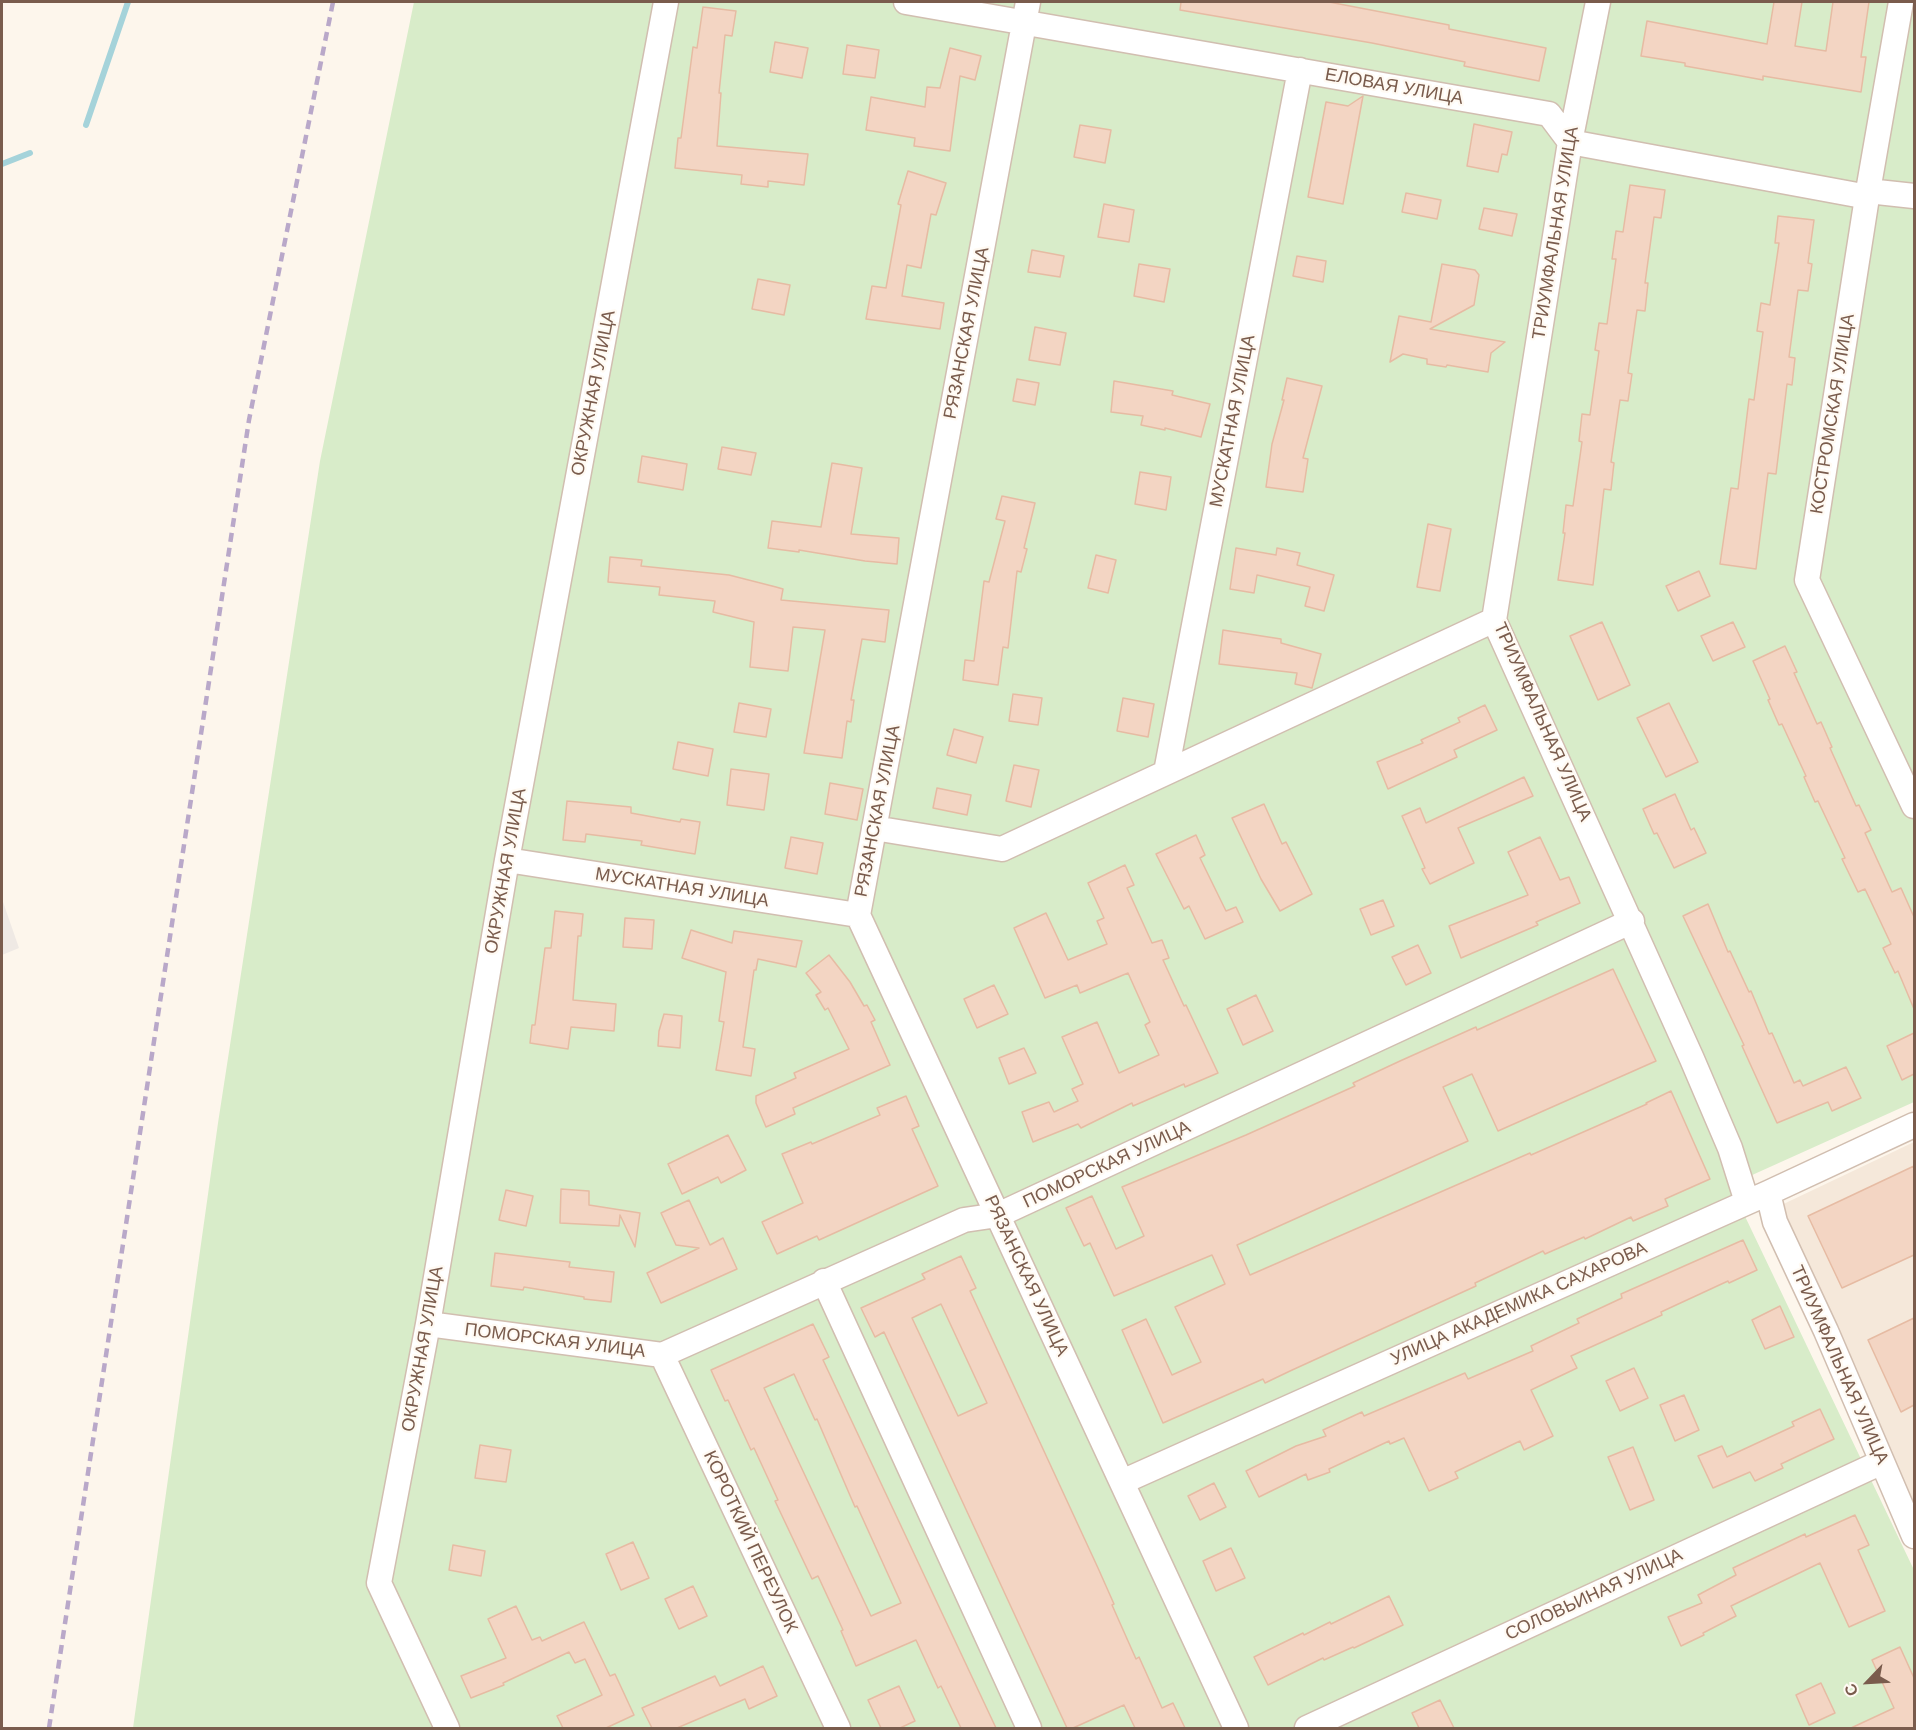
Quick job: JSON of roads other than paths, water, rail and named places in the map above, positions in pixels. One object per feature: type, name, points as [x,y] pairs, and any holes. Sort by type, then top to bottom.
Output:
[{"type":"street","name":"ОКРУЖНАЯ УЛИЦА","points":[[447,1728],[379,1583],[428,1324],[507,860],[666,2]]},
{"type":"street","name":"ЕЛОВАЯ УЛИЦА","points":[[906,2],[1026,13],[1300,70],[1548,114],[1570,142]]},
{"type":"street","name":"ТРИУМФАЛЬНАЯ УЛИЦА","points":[[1598,2],[1570,142],[1494,620],[1632,921],[1730,1148],[1757,1198],[1775,1222],[1826,1331],[1914,1536]]},
{"type":"street","name":"КОСТРОМСКАЯ УЛИЦА","points":[[1901,2],[1807,580],[1914,806]]},
{"type":"street","name":"РЯЗАНСКАЯ УЛИЦА","points":[[1026,13],[858,915],[1236,1728]]},
{"type":"street","name":"МУСКАТНАЯ УЛИЦА","points":[[1166,772],[1300,70]]},
{"type":"street","points":[[1570,142],[1868,194],[1914,195]]},
{"type":"street","points":[[874,828],[1002,849],[1494,620]]},
{"type":"street","name":"МУСКАТНАЯ УЛИЦА","points":[[507,860],[858,915]]},
{"type":"street","name":"ПОМОРСКАЯ УЛИЦА","points":[[428,1324],[662,1355],[964,1220],[998,1215],[1632,921]]},
{"type":"street","name":"УЛИЦА АКАДЕМИКА САХАРОВА","points":[[1122,1482],[1757,1198],[1914,1125]]},
{"type":"street","points":[[824,1281],[1029,1728]]},
{"type":"street","name":"КОРОТКИЙ ПЕРЕУЛОК","points":[[662,1355],[838,1728]]},
{"type":"street","name":"СОЛОВЬИНАЯ УЛИЦА","points":[[1306,1728],[1882,1462]]},
{"type":"waterway","points":[[86,125],[128,2]]},
{"type":"waterway","points":[[2,164],[30,153]]},
{"type":"railway","points":[[49,1728],[249,420],[333,2]]}]
